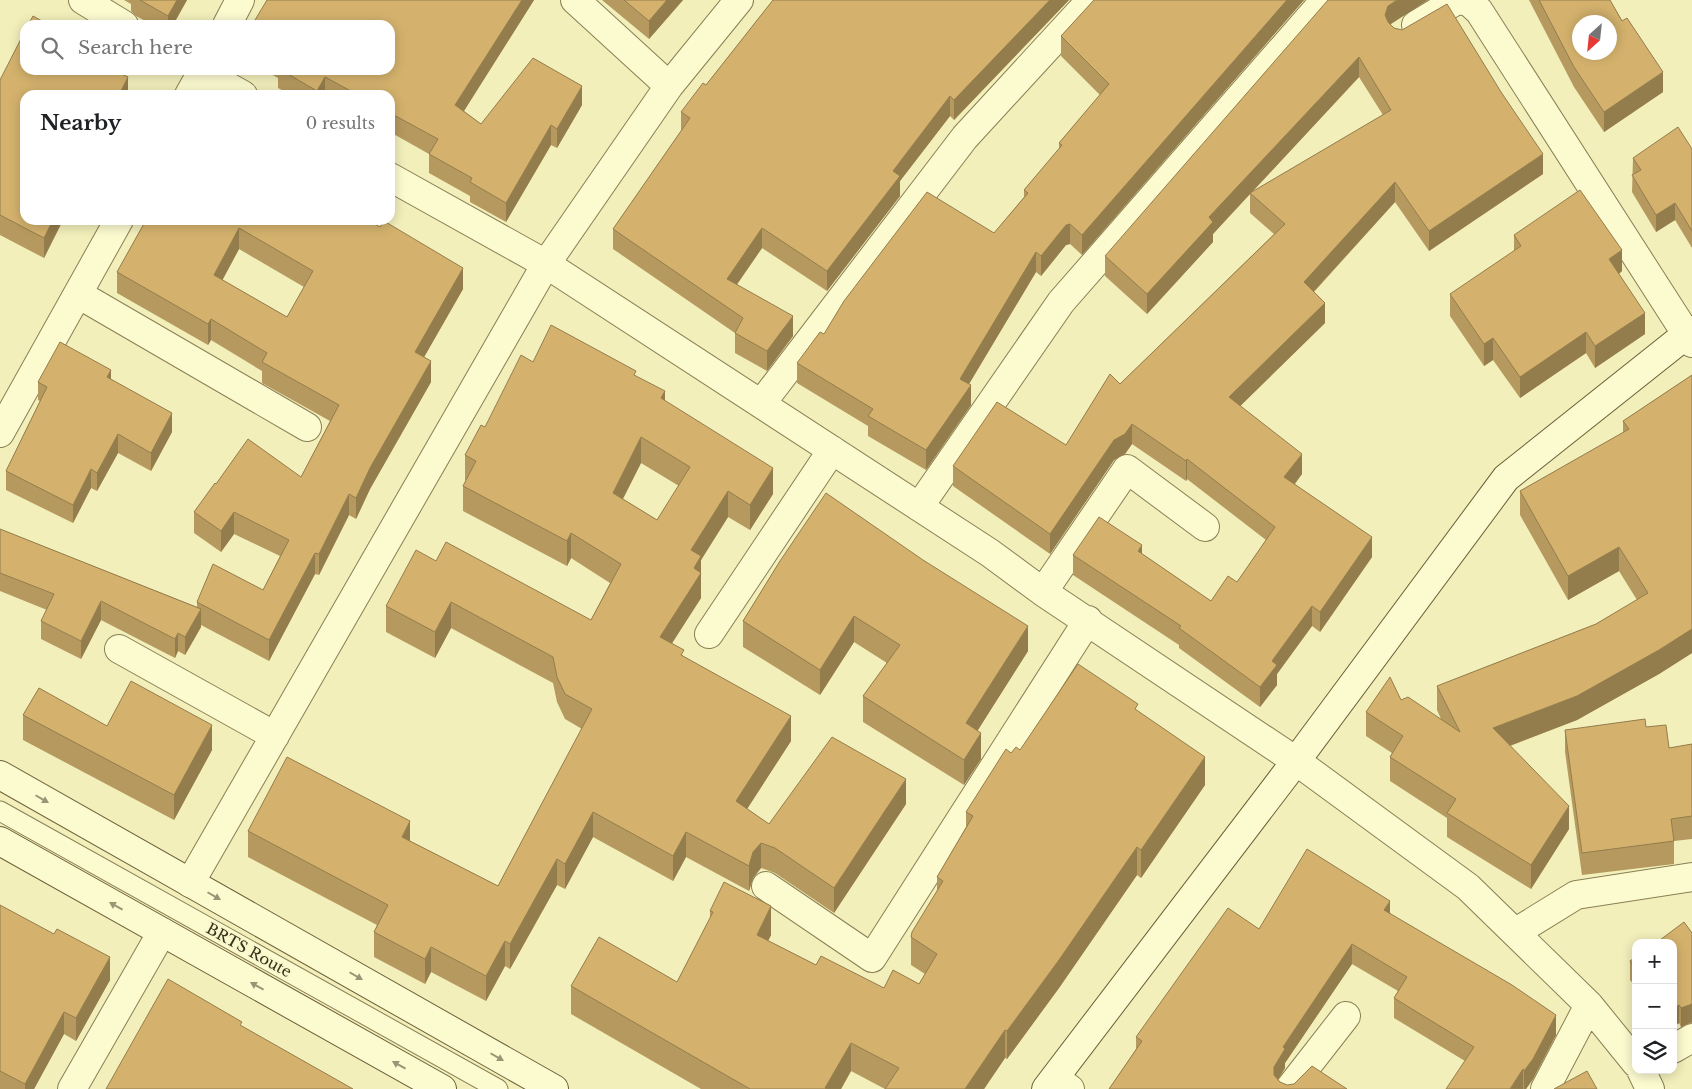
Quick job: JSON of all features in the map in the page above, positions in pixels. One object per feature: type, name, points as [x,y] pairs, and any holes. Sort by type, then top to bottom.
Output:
[{"type":"street","points":[[83,0],[116,20]]},
{"type":"street","points":[[230,20],[240,0]]},
{"type":"street","points":[[575,0],[669,86]]},
{"type":"street","points":[[190,883],[546,264],[669,86],[740,0]]},
{"type":"street","points":[[761,404],[965,137],[1091,0]]},
{"type":"street","points":[[919,507],[1061,302],[1325,0]]},
{"type":"street","points":[[1057,1085],[1506,478],[1690,335],[1480,11],[1469,2],[1457,0],[1402,34]]},
{"type":"street","points":[[198,77],[230,90]]},
{"type":"street","points":[[395,180],[546,264],[990,553],[1043,592],[1088,620],[1296,762],[1468,887],[1589,1005],[1632,1058]]},
{"type":"street","points":[[0,433],[116,225]]},
{"type":"street","points":[[78,294],[307,427]]},
{"type":"street","points":[[709,634],[832,450]]},
{"type":"street","points":[[1043,592],[1127,470],[1205,527]]},
{"type":"street","points":[[766,886],[872,958],[1088,620]]},
{"type":"street","points":[[119,649],[275,736]]},
{"type":"street","points":[[0,775],[554,1089]]},
{"type":"street","points":[[0,841],[442,1089]]},
{"type":"street","points":[[1516,932],[1576,895],[1692,877]]},
{"type":"street","points":[[72,1089],[162,932]]},
{"type":"street","points":[[1545,1089],[1589,1005]]},
{"type":"street","points":[[1289,1089],[1346,1016]]},
{"type":"street","points":[[1677,1047],[1692,1038]]},
{"type":"street","points":[[1643,1074],[1650,1089]]},
{"type":"lane","name":"BRTS Route","points":[[0,810],[498,1089]]},
{"type":"building","points":[[140,0],[177,0],[168,16]]},
{"type":"building","points":[[267,0],[522,0],[455,105],[481,124],[533,58],[582,86],[557,129],[551,125],[506,203],[470,182],[472,178],[429,154],[438,139],[395,116],[395,90],[349,90],[325,77],[318,90],[315,90],[290,75],[395,75],[395,20],[255,20]]},
{"type":"building","points":[[624,0],[667,0],[649,21]]},
{"type":"building","points":[[773,0],[1050,0],[954,100],[950,96],[893,171],[900,176],[827,271],[762,228],[727,279],[793,316],[767,351],[735,333],[743,318],[613,229],[690,118],[681,112],[703,83],[706,85]]},
{"type":"building","points":[[1094,0],[1287,0],[1082,235],[1070,224],[1066,225],[1041,256],[1036,252],[960,379],[971,385],[926,450],[868,416],[873,409],[797,363],[820,332],[824,334],[844,301],[927,192],[994,233],[1028,193],[1024,190],[1062,145],[1059,143],[1109,84],[1061,36]]},
{"type":"building","points":[[1328,0],[1397,0],[1388,6],[1385,15],[1388,22],[1394,28],[1402,30],[1447,4],[1501,92],[1543,154],[1429,231],[1395,182],[1304,282],[1325,303],[1229,397],[1302,454],[1284,477],[1372,537],[1320,612],[1312,606],[1272,661],[1277,665],[1260,687],[1179,628],[1181,626],[1073,555],[1099,517],[1142,545],[1138,551],[1211,601],[1228,576],[1237,582],[1275,527],[1187,459],[1186,461],[1132,424],[1125,434],[1114,440],[1050,534],[953,466],[997,402],[1066,445],[1110,374],[1120,384],[1285,224],[1250,193],[1391,110],[1359,57],[1209,217],[1213,222],[1147,294],[1105,256]]},
{"type":"building","points":[[1539,0],[1610,0],[1622,21],[1627,18],[1663,72],[1604,112],[1574,67]]},
{"type":"building","points":[[33,16],[40,20],[31,20]]},
{"type":"building","points":[[20,41],[20,75],[124,75],[128,77],[122,90],[20,90],[20,225],[50,225],[44,238],[0,215],[0,80]]},
{"type":"building","points":[[1678,127],[1692,149],[1692,231],[1675,203],[1656,215],[1632,175],[1641,170],[1633,158]]},
{"type":"building","points":[[1580,190],[1622,250],[1609,259],[1645,313],[1595,346],[1586,332],[1520,377],[1493,338],[1484,344],[1450,294],[1521,246],[1514,235]]},
{"type":"building","points":[[143,225],[377,225],[380,227],[381,225],[391,225],[463,268],[415,352],[431,361],[370,468],[356,498],[349,494],[319,554],[315,553],[269,640],[197,602],[213,564],[263,590],[289,540],[234,512],[221,531],[194,512],[248,439],[301,477],[339,405],[262,362],[267,353],[211,319],[208,324],[117,272]],"holes":[[[239,228],[313,271],[287,317],[214,275]]]},
{"type":"building","points":[[551,325],[636,371],[634,375],[665,391],[661,398],[773,468],[750,505],[728,491],[691,550],[701,556],[694,568],[701,573],[660,637],[684,650],[681,655],[791,716],[736,801],[769,824],[832,737],[906,779],[834,888],[775,848],[761,843],[753,852],[749,866],[686,832],[673,856],[593,812],[565,864],[557,859],[510,944],[505,941],[486,976],[431,947],[425,959],[374,932],[388,905],[248,831],[287,757],[410,821],[402,837],[498,886],[592,709],[565,694],[557,677],[553,657],[451,602],[435,632],[386,606],[416,550],[436,561],[446,542],[591,620],[621,564],[571,533],[567,541],[463,486],[476,461],[465,455],[481,425],[485,427],[521,355],[533,362]],"holes":[[[641,437],[690,467],[657,520],[613,493]]]},
{"type":"building","points":[[60,342],[111,370],[107,377],[172,413],[151,453],[118,434],[97,473],[91,469],[73,505],[6,471],[47,387],[38,382]]},
{"type":"building","points":[[1692,375],[1692,629],[1659,650],[1577,696],[1493,728],[1569,806],[1531,865],[1447,813],[1456,799],[1390,757],[1403,736],[1366,712],[1390,677],[1401,700],[1408,697],[1460,732],[1437,686],[1596,624],[1648,593],[1619,547],[1568,576],[1520,491],[1629,429],[1623,421]]},
{"type":"building","points":[[826,493],[923,560],[1028,626],[966,723],[981,733],[964,760],[863,696],[900,645],[854,616],[820,670],[743,621],[780,561]]},
{"type":"building","points":[[0,529],[201,609],[185,637],[178,633],[175,639],[101,601],[81,641],[41,621],[54,594],[0,573]]},
{"type":"building","points":[[1078,664],[1138,704],[1135,709],[1205,757],[1141,850],[1137,847],[1059,960],[1007,1031],[1005,1030],[965,1089],[885,1089],[899,1068],[851,1043],[825,1088],[827,1089],[750,1089],[571,986],[599,937],[677,982],[713,912],[710,911],[724,882],[771,906],[757,935],[816,965],[821,956],[884,988],[893,970],[919,984],[937,954],[911,937],[912,932],[943,881],[937,877],[973,816],[966,812],[1006,749],[1011,753],[1016,747],[1020,750]]},
{"type":"building","points":[[131,681],[212,725],[174,795],[23,715],[39,688],[107,726]]},
{"type":"building","points":[[1645,719],[1646,727],[1666,725],[1669,748],[1692,744],[1692,816],[1671,819],[1674,841],[1582,853],[1565,730]]},
{"type":"building","points":[[1307,849],[1390,901],[1384,910],[1512,985],[1556,1015],[1533,1059],[1524,1071],[1523,1069],[1510,1089],[1446,1089],[1474,1047],[1394,998],[1407,977],[1352,944],[1283,1047],[1285,1049],[1274,1067],[1274,1075],[1280,1082],[1287,1085],[1294,1084],[1312,1066],[1347,1089],[1109,1089],[1142,1041],[1136,1037],[1228,908],[1259,929]]},
{"type":"building","points":[[0,905],[54,934],[57,929],[110,957],[76,1018],[64,1012],[25,1084],[0,1071]]},
{"type":"building","points":[[1684,922],[1692,933],[1692,1004],[1681,1008],[1679,1005],[1677,1006],[1677,939],[1661,939]]},
{"type":"building","points":[[168,979],[242,1022],[240,1025],[353,1089],[106,1089]]},
{"type":"building","points":[[1587,1071],[1597,1089],[1554,1089]]}]
